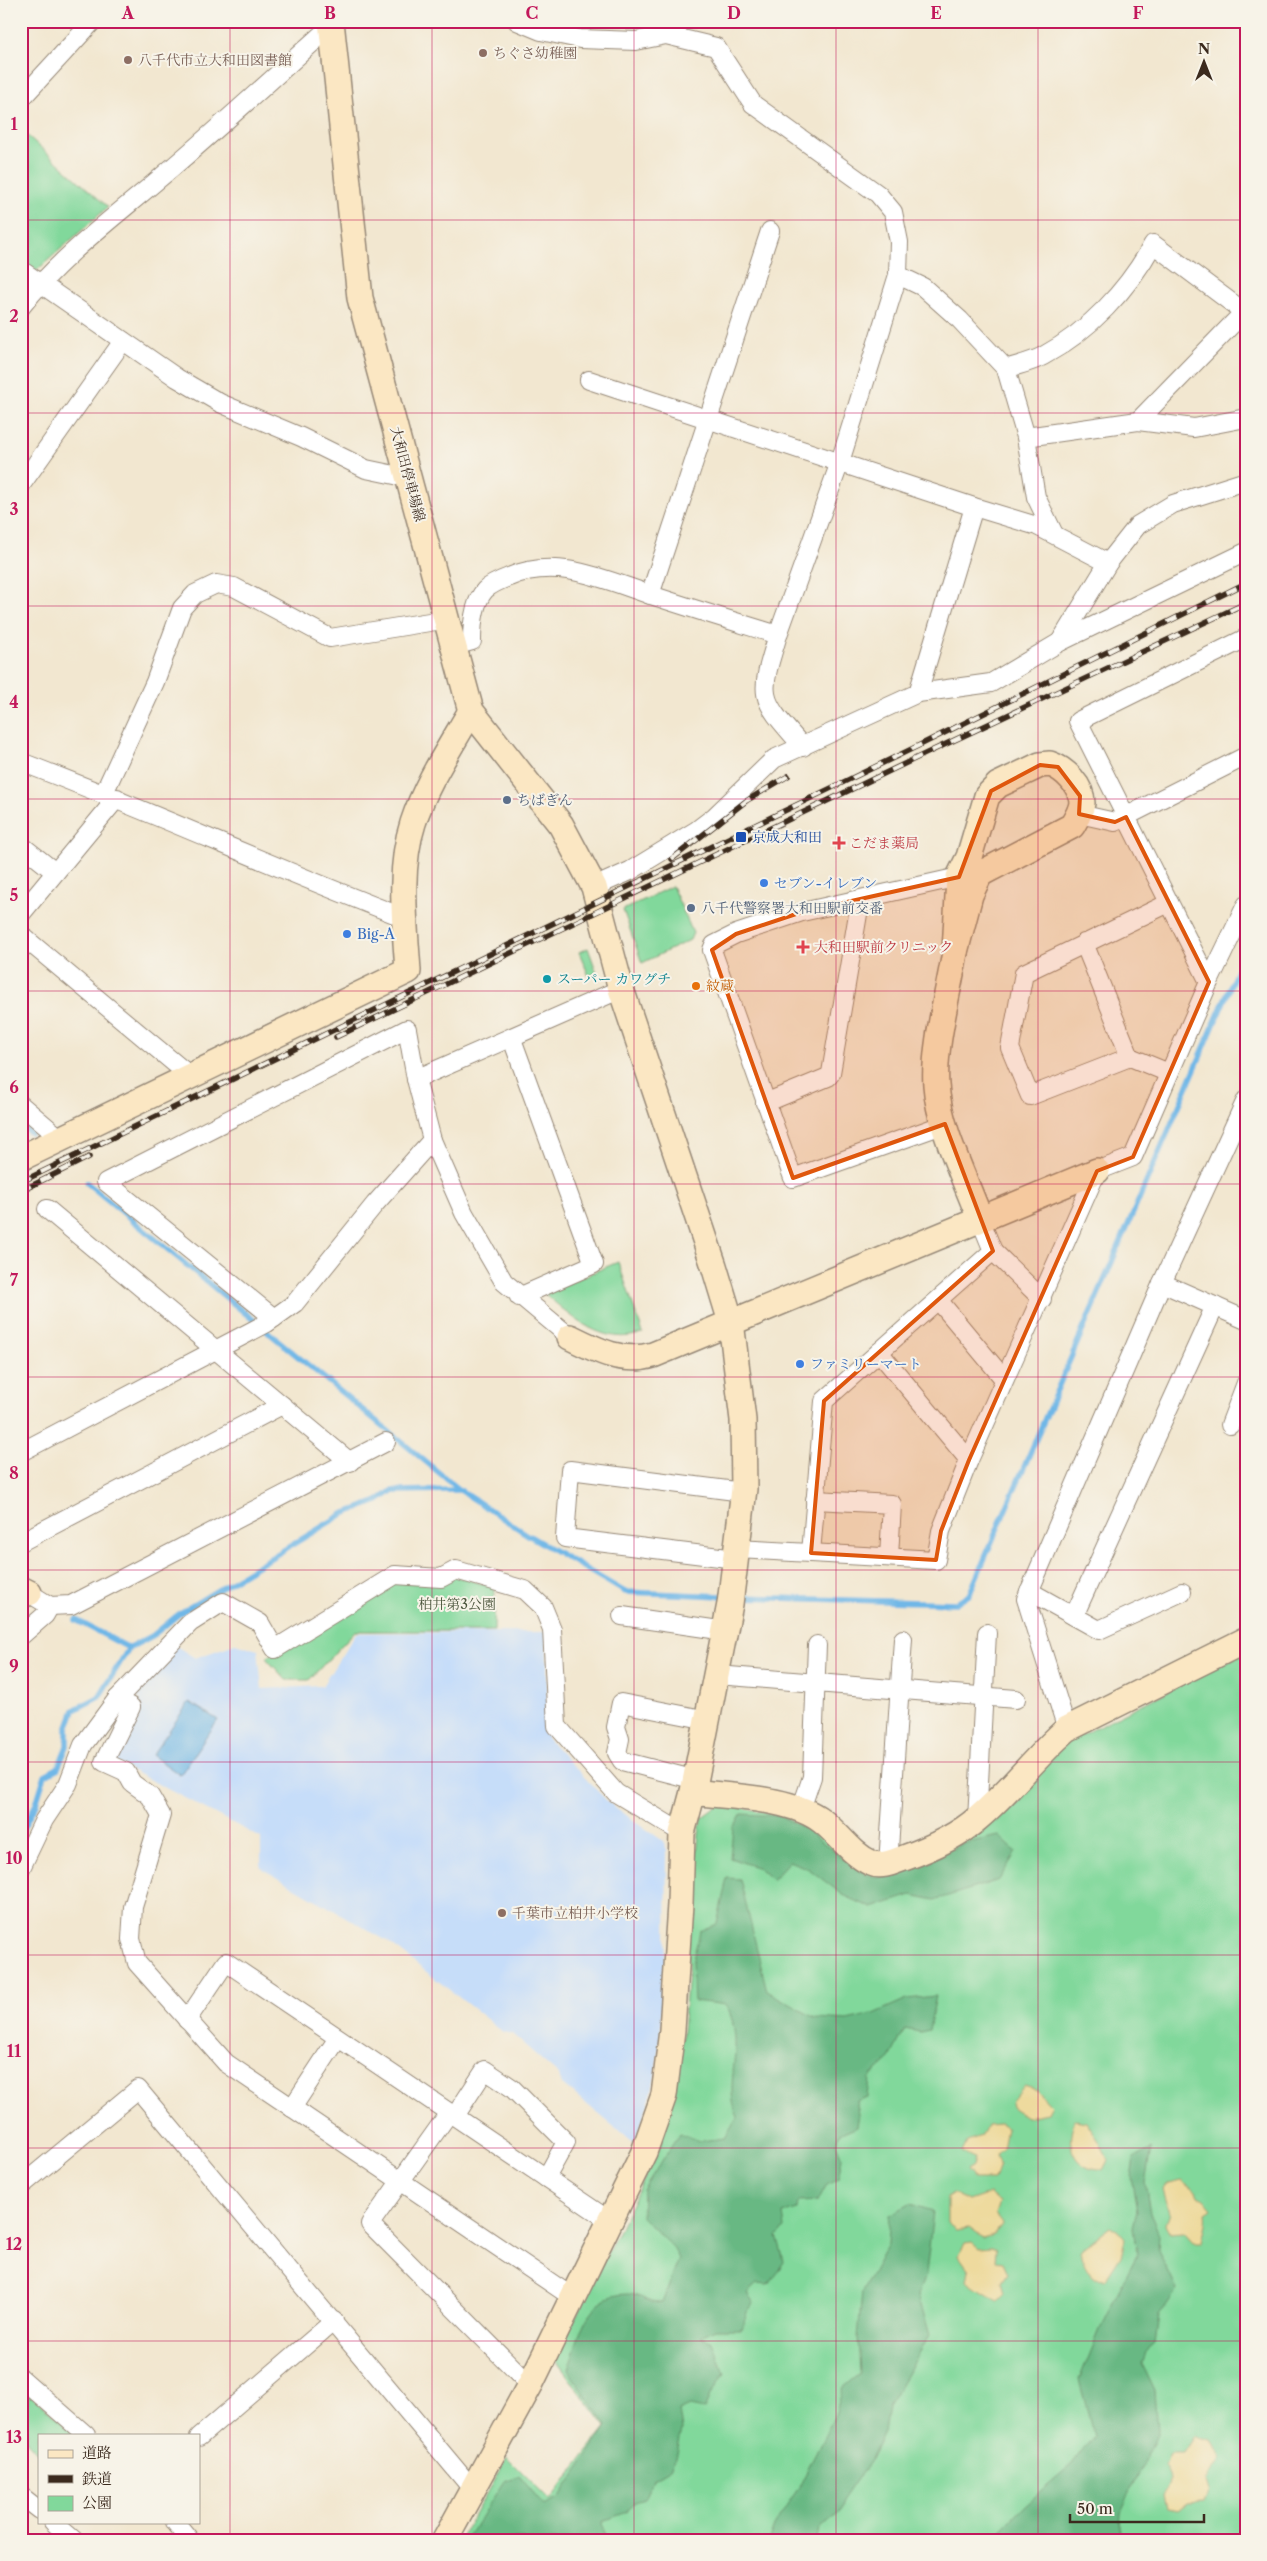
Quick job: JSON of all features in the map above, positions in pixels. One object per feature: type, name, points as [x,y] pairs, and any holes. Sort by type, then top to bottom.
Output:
[{"type":"street","points":[[21,99],[93,21]]},
{"type":"street","points":[[517,21],[541,30],[580,38],[636,41],[666,35],[716,46],[753,104],[878,194],[893,212],[900,242],[898,275],[840,462],[778,635],[765,677],[764,693],[770,710],[803,747]]},
{"type":"street","points":[[21,307],[40,283],[112,216],[160,178],[331,24]]},
{"type":"street","name":"大和田停車場線","points":[[331,24],[360,298],[448,619],[471,711],[556,817],[572,843],[594,887],[620,989],[714,1266],[730,1322],[743,1420],[743,1492],[731,1598],[695,1786],[682,1833],[680,1904],[672,2030],[664,2095],[644,2152],[530,2385],[474,2491],[445,2540]]},
{"type":"street","points":[[650,595],[706,420],[770,231]]},
{"type":"street","points":[[1006,369],[1042,357],[1095,317],[1122,292],[1153,244],[1245,311],[1138,421]]},
{"type":"street","points":[[21,270],[177,378],[220,403],[301,437],[366,469],[409,478]]},
{"type":"street","points":[[898,275],[923,287],[960,320],[1006,369],[1026,437],[1036,497],[1054,534]]},
{"type":"street","points":[[21,485],[123,341]]},
{"type":"street","points":[[589,380],[706,420],[1038,526],[1108,563]]},
{"type":"street","points":[[1026,437],[1138,421],[1194,428],[1246,418]]},
{"type":"street","points":[[1060,642],[1108,563],[1138,525],[1173,504],[1246,481]]},
{"type":"street","points":[[918,693],[974,507]]},
{"type":"street","points":[[594,887],[630,871],[696,830],[714,817],[768,764],[918,693],[991,683],[1060,642],[1246,552]]},
{"type":"street","points":[[454,646],[472,641],[476,611],[485,590],[522,571],[543,568],[561,569],[602,577],[650,595],[778,635]]},
{"type":"street","points":[[21,914],[55,872],[111,796],[182,608],[195,594],[216,584],[234,587],[330,638],[448,619]]},
{"type":"street","points":[[1208,982],[1078,721],[1246,638]]},
{"type":"street","points":[[21,1158],[408,971],[405,918],[408,848],[413,822],[437,772],[471,711]]},
{"type":"street","points":[[1079,814],[1115,822],[1246,756]]},
{"type":"street","points":[[21,762],[111,796],[335,891],[405,918]]},
{"type":"street","points":[[955,952],[959,877],[969,858],[987,796],[998,785],[1040,765],[1058,767],[1067,774],[1080,796],[1082,804],[1079,814],[1072,826],[980,874],[970,895],[955,952],[937,1056],[936,1084],[945,1124],[993,1251],[1042,1299]]},
{"type":"street","points":[[21,844],[55,872]]},
{"type":"street","points":[[945,1124],[793,1178],[712,950],[714,945],[754,927],[802,912],[959,877]]},
{"type":"street","points":[[765,1103],[828,1077],[831,1072],[858,914],[857,900]]},
{"type":"street","points":[[1170,903],[1024,973],[1010,1048],[1030,1096],[1130,1057],[1170,1073]]},
{"type":"street","points":[[270,1320],[106,1182],[408,1029],[416,1079],[432,1140],[464,1213],[504,1282],[570,1337],[613,1356],[642,1359],[1133,1157],[1208,982],[1246,905]]},
{"type":"street","points":[[21,934],[190,1076]]},
{"type":"street","points":[[1084,943],[1130,1057]]},
{"type":"street","points":[[416,1079],[620,989]]},
{"type":"street","points":[[512,1038],[594,1264],[519,1296]]},
{"type":"street","points":[[1067,1729],[1026,1599],[1162,1283],[1246,1100]]},
{"type":"street","points":[[21,1105],[61,1138]]},
{"type":"street","points":[[21,1452],[250,1331],[295,1303],[375,1204],[432,1140]]},
{"type":"street","points":[[743,1492],[570,1470],[565,1538],[736,1554],[811,1553],[936,1560],[941,1531],[969,1460],[1004,1379],[1042,1299],[1097,1171]]},
{"type":"street","points":[[48,1209],[350,1462]]},
{"type":"street","points":[[811,1553],[824,1401],[993,1251]]},
{"type":"street","points":[[1162,1283],[1246,1320]]},
{"type":"street","points":[[938,1301],[1004,1379]]},
{"type":"street","points":[[1074,1616],[1215,1306]]},
{"type":"street","points":[[879,1352],[969,1460]]},
{"type":"street","points":[[1230,1425],[1246,1383]]},
{"type":"street","points":[[21,1542],[282,1405]]},
{"type":"street","points":[[25,1591],[50,1606],[71,1605],[386,1442]]},
{"type":"street","points":[[815,1500],[892,1504],[889,1557]]},
{"type":"street","points":[[21,1868],[44,1820],[68,1784],[83,1745],[117,1699],[190,1623],[223,1602],[260,1623],[275,1649],[395,1575],[441,1578],[456,1570],[525,1590],[543,1607],[552,1629],[557,1726],[616,1793],[682,1833]]},
{"type":"street","points":[[1029,1592],[1099,1630],[1182,1592]]},
{"type":"street","points":[[21,1636],[45,1615],[50,1606]]},
{"type":"street","points":[[622,1616],[633,1615],[726,1631]]},
{"type":"street","points":[[977,1820],[986,1633]]},
{"type":"street","points":[[888,1864],[903,1639]]},
{"type":"street","points":[[708,1720],[621,1703],[616,1727],[620,1739],[617,1753],[622,1761],[695,1786],[801,1809],[822,1821],[851,1850],[872,1864],[888,1864],[915,1854],[977,1820],[1006,1792],[1044,1750],[1067,1729],[1246,1640]]},
{"type":"street","points":[[801,1809],[812,1777],[817,1645]]},
{"type":"street","points":[[716,1675],[1016,1699]]},
{"type":"street","points":[[117,1699],[131,1708],[104,1762],[126,1772],[132,1783],[150,1796],[161,1815],[133,1908],[131,1939],[137,1963],[226,2063],[572,2297]]},
{"type":"street","points":[[187,2020],[226,1962],[610,2221]]},
{"type":"street","points":[[292,2108],[338,2038]]},
{"type":"street","points":[[530,2385],[370,2224],[485,2070],[512,2088],[566,2142],[546,2178]]},
{"type":"street","points":[[21,2186],[138,2089],[334,2321],[474,2491]]},
{"type":"street","points":[[200,2436],[334,2321]]},
{"type":"street","points":[[21,2378],[85,2434]]},
{"type":"street","points":[[21,2496],[38,2509]]},
{"type":"street","points":[[55,2524],[74,2540]]},
{"type":"street","points":[[177,2524],[190,2540]]},
{"type":"highlighted area","points":[[1040,765],[1058,767],[1080,796],[1079,814],[1115,822],[1126,817],[1209,982],[1133,1157],[1097,1171],[969,1460],[941,1531],[936,1560],[811,1553],[824,1401],[993,1251],[945,1124],[793,1178],[712,950],[736,934],[802,912],[959,877],[991,791]]},
{"type":"shaded area","name":"千葉市立柏井小学校","points":[[547,1632],[547,1738],[608,1802],[663,1841],[667,1851],[666,1941],[659,2057],[651,2095],[635,2144],[561,2083],[559,2075],[512,2034],[503,2032],[387,1941],[261,1868],[261,1838],[110,1759],[140,1699],[130,1693],[176,1646],[195,1658],[235,1644],[258,1650],[262,1689],[322,1686],[356,1633]]},
{"type":"green space","points":[[21,130],[108,207],[35,272],[21,262]]},
{"type":"green space","points":[[672,886],[693,933],[690,940],[642,963],[623,910]]},
{"type":"green space","points":[[588,948],[597,973],[589,976],[579,952]]},
{"type":"green space","points":[[618,1262],[643,1333],[615,1336],[589,1328],[544,1293]]},
{"type":"green space","name":"柏井第3公園","points":[[453,1576],[495,1587],[494,1631],[355,1631],[309,1680],[286,1680],[266,1658],[399,1580]]},
{"type":"green space","points":[[1246,1652],[1246,2540],[460,2540],[507,2457],[550,2500],[606,2427],[555,2359],[661,2145],[675,2087],[683,2030],[688,1974],[688,1926],[701,1818],[720,1804],[783,1815],[826,1839],[858,1868],[954,1844],[1019,1803],[1050,1756],[1073,1739]]},
{"type":"green space","points":[[742,1814],[780,1816],[807,1830],[858,1870],[877,1878],[920,1866],[961,1844],[999,1836],[1016,1852],[999,1880],[935,1900],[911,1895],[872,1908],[843,1895],[809,1869],[789,1861],[772,1880],[759,1868],[730,1858],[733,1828]]},
{"type":"green space","points":[[727,1878],[740,1879],[767,1991],[815,2018],[847,2020],[873,2014],[907,1999],[936,1996],[929,2030],[920,2032],[905,2029],[889,2060],[869,2078],[867,2097],[856,2101],[859,2114],[857,2126],[839,2134],[836,2143],[842,2158],[838,2178],[827,2184],[818,2201],[798,2202],[797,2209],[783,2214],[785,2228],[777,2236],[784,2262],[768,2285],[757,2284],[747,2293],[754,2303],[747,2312],[742,2329],[715,2329],[701,2336],[712,2342],[725,2374],[711,2393],[704,2409],[690,2406],[679,2411],[682,2430],[676,2457],[670,2469],[653,2479],[644,2499],[634,2502],[627,2512],[603,2521],[605,2540],[466,2540],[504,2481],[519,2476],[544,2505],[559,2498],[607,2426],[568,2370],[581,2331],[593,2309],[602,2301],[613,2296],[632,2294],[652,2302],[662,2303],[679,2259],[672,2246],[642,2217],[643,2190],[680,2133],[700,2141],[725,2138],[738,2117],[732,2091],[735,2035],[732,2020],[726,2005],[694,2001],[692,1963],[700,1931],[717,1924]]},
{"type":"green space","points":[[1151,2149],[1145,2182],[1150,2213],[1159,2234],[1158,2250],[1177,2290],[1159,2316],[1155,2344],[1146,2352],[1142,2364],[1155,2391],[1158,2431],[1121,2513],[1119,2540],[992,2540],[1024,2506],[1072,2465],[1094,2436],[1079,2381],[1105,2317],[1137,2255],[1133,2228],[1137,2211],[1131,2177],[1134,2159]]},
{"type":"green space","points":[[910,2204],[933,2211],[926,2275],[918,2295],[930,2335],[888,2406],[884,2433],[871,2459],[843,2500],[839,2512],[820,2529],[818,2540],[769,2540],[774,2526],[799,2487],[835,2415],[843,2388],[860,2374],[858,2337],[862,2292],[888,2244],[890,2215]]},
{"type":"green space","points":[[26,2391],[75,2434],[38,2434],[38,2454],[24,2438],[28,2433],[21,2428],[21,2397]]},
{"type":"sand","points":[[1024,2086],[1037,2090],[1051,2105],[1047,2113],[1027,2117],[1012,2107],[1011,2102]]},
{"type":"sand","points":[[1075,2120],[1086,2122],[1099,2141],[1108,2160],[1103,2170],[1085,2166],[1078,2161],[1074,2154],[1071,2147],[1071,2138]]},
{"type":"sand","points":[[1000,2124],[1007,2128],[1003,2149],[996,2156],[999,2165],[994,2180],[974,2180],[966,2170],[972,2166],[974,2158],[962,2152],[967,2141],[981,2136],[986,2125]]},
{"type":"sand","points":[[1182,2181],[1196,2191],[1198,2196],[1204,2199],[1212,2209],[1206,2213],[1202,2242],[1193,2242],[1184,2232],[1171,2233],[1166,2224],[1170,2213],[1163,2189],[1169,2184]]},
{"type":"sand","points":[[953,2194],[969,2201],[989,2194],[1000,2202],[996,2214],[1003,2223],[994,2235],[983,2238],[969,2228],[956,2230],[947,2223],[947,2198]]},
{"type":"sand","points":[[1110,2227],[1118,2230],[1125,2238],[1121,2256],[1106,2279],[1094,2278],[1084,2267],[1081,2249]]},
{"type":"sand","points":[[972,2242],[979,2248],[991,2247],[996,2249],[995,2261],[1003,2262],[1008,2273],[1002,2282],[1005,2294],[998,2301],[967,2281],[969,2270],[959,2256],[965,2243]]},
{"type":"sand","points":[[1195,2436],[1210,2440],[1222,2459],[1212,2470],[1206,2481],[1209,2491],[1204,2502],[1187,2503],[1178,2510],[1166,2508],[1163,2496],[1168,2488],[1170,2477],[1164,2465],[1169,2453],[1184,2453]]},
{"type":"water","points":[[189,1702],[218,1720],[180,1775],[152,1755]]},
{"type":"waterway","points":[[738,1597],[957,1603],[969,1595],[1246,950]]},
{"type":"waterway","points":[[21,1125],[31,1133]]},
{"type":"waterway","points":[[87,1183],[460,1490],[528,1535],[625,1592],[724,1596]]},
{"type":"waterway","points":[[21,1832],[36,1804],[45,1775],[58,1768],[67,1746],[67,1729],[74,1710],[99,1697],[129,1648],[152,1636],[180,1613],[343,1514],[378,1501],[392,1491],[460,1490]]},
{"type":"waterway","points":[[76,1620],[129,1648]]},
{"type":"railway","points":[[21,1182],[924,743],[1246,583]]},
{"type":"railway","points":[[336,1037],[927,753],[1246,603]]},
{"type":"railway","points":[[672,859],[746,801],[788,776]]},
{"type":"railway","points":[[21,1191],[89,1157]]},
{"type":"place","name":"ちぐさ幼稚園","points":[[483,53]]},
{"type":"place","name":"八千代市立大和田図書館","points":[[128,60]]},
{"type":"place","name":"ちばぎん","points":[[507,800]]},
{"type":"place","name":"京成大和田","points":[[741,837]]},
{"type":"place","name":"こだま薬局","points":[[839,843]]},
{"type":"place","name":"セブン-イレブン","points":[[764,883]]},
{"type":"place","name":"八千代警察署大和田駅前交番","points":[[691,908]]},
{"type":"place","name":"Big-A","points":[[347,934]]},
{"type":"place","name":"大和田駅前クリニック","points":[[803,947]]},
{"type":"place","name":"スーパー カワグチ","points":[[547,979]]},
{"type":"place","name":"紋蔵","points":[[696,986]]},
{"type":"place","name":"ファミリーマート","points":[[800,1364]]},
{"type":"place","name":"千葉市立柏井小学校","points":[[502,1913]]}]
